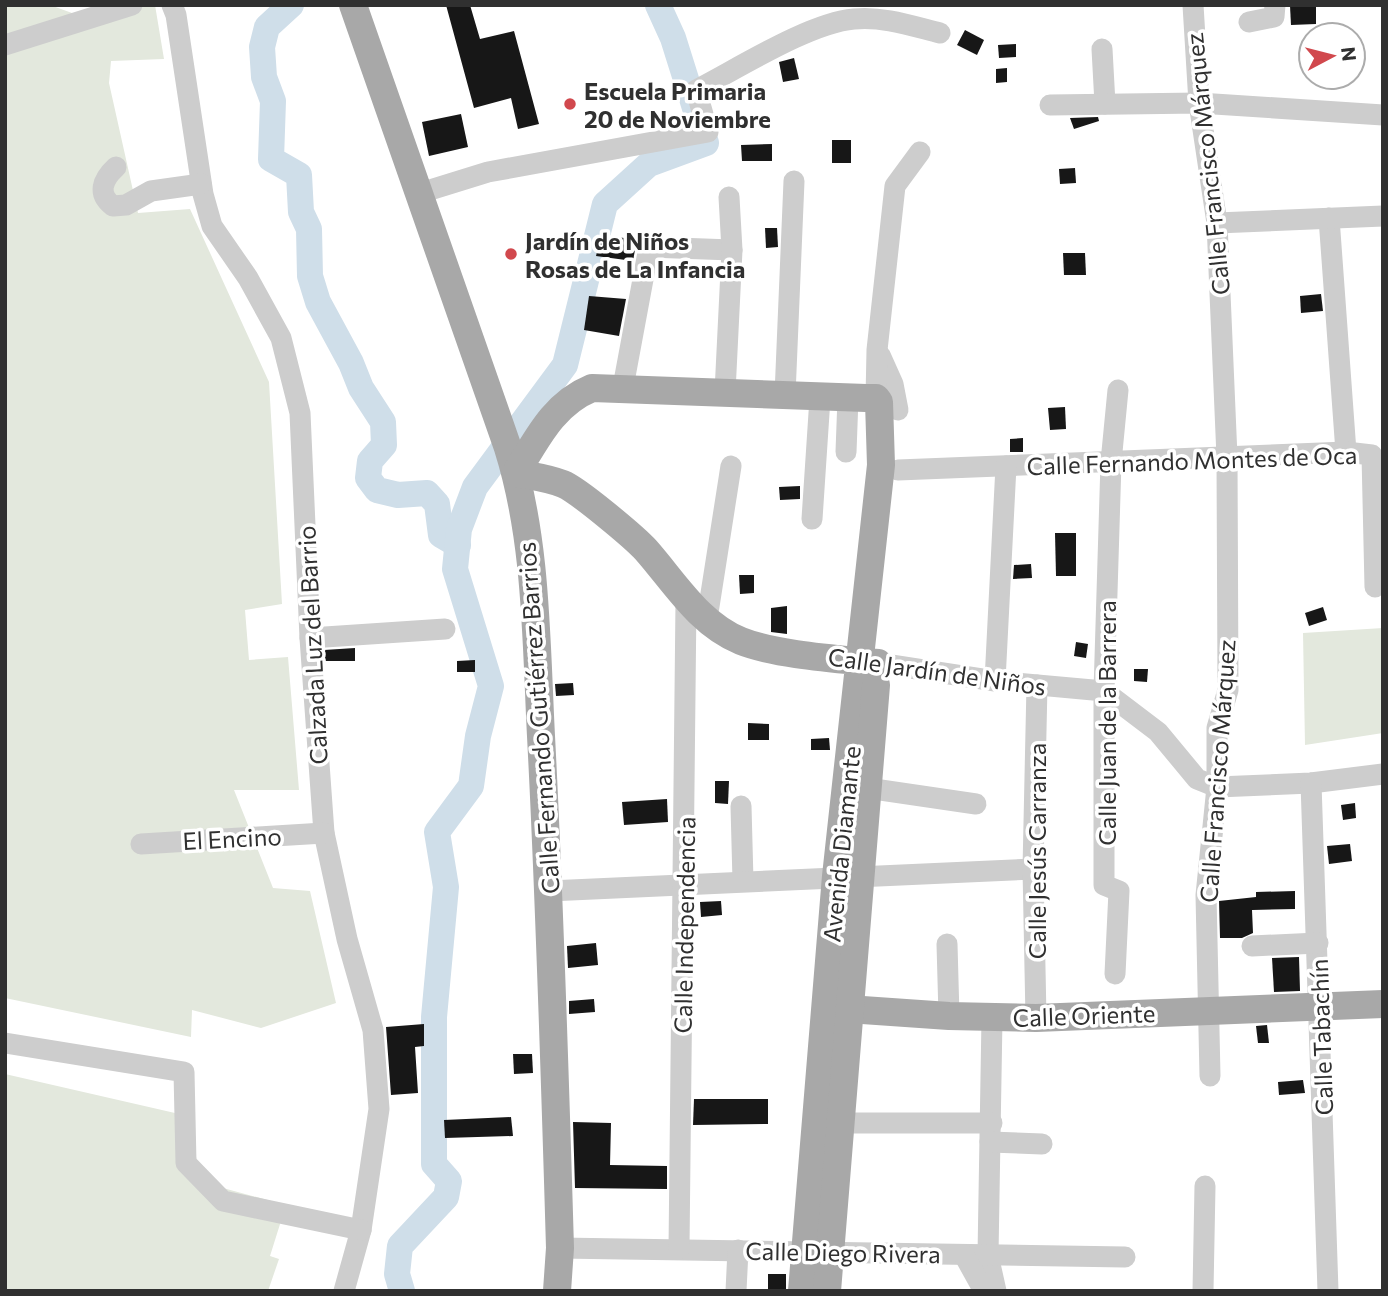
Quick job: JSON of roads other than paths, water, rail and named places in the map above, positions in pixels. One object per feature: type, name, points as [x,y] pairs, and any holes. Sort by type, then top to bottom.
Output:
[{"type":"main road","name":"Calle Fernando Gutiérrez Barrios","points":[[356,6],[417,194],[509,451],[532,569],[549,891],[560,1248],[557,1291]]},
{"type":"main road","points":[[509,451],[561,406],[592,388],[623,387],[848,398],[887,404]]},
{"type":"main road","name":"Avenida Diamante","points":[[827,1291],[819,1251],[848,876],[890,468],[887,404]]},
{"type":"main road","name":"Calle Jardín de Niños","points":[[509,451],[564,485],[644,548],[697,610],[741,641],[869,662]]},
{"type":"main road","name":"Avenida Diamante","points":[[802,1291],[819,1251],[842,1123],[848,1009],[848,876],[867,788],[869,662]]},
{"type":"main road","name":"Calle Oriente","points":[[848,1009],[949,1016],[1036,1018],[1383,1004]]},
{"type":"street","points":[[5,45],[132,5]]},
{"type":"street","name":"Calle Francisco Márquez","points":[[1193,5],[1199,103],[1217,223],[1227,457],[1228,690],[1217,728],[1217,788],[1206,895],[1210,1076]]},
{"type":"street","name":"Calzada Luz del Barrio","points":[[177,8],[201,184],[212,226],[248,278],[281,338],[300,413],[310,638],[324,833],[374,1044],[379,1109],[361,1230],[344,1291]]},
{"type":"street","points":[[1249,22],[1274,11]]},
{"type":"street","points":[[417,194],[488,172],[708,132],[696,90],[829,23],[856,19],[884,20],[940,33]]},
{"type":"street","points":[[1102,49],[1105,104]]},
{"type":"street","points":[[1050,105],[1199,103],[1383,115]]},
{"type":"street","points":[[887,404],[877,350],[895,186],[920,152]]},
{"type":"street","points":[[116,167],[106,176],[102,189],[105,200],[114,206],[126,205],[152,191],[201,184]]},
{"type":"street","points":[[785,395],[794,181]]},
{"type":"street","points":[[725,392],[732,250],[729,197]]},
{"type":"street","points":[[1217,223],[1383,216]]},
{"type":"street","points":[[1329,218],[1346,452]]},
{"type":"street","points":[[623,387],[649,247],[732,250]]},
{"type":"street","name":"Calle Juan de la Barrera","points":[[1115,974],[1119,891],[1104,885],[1104,691],[1111,462],[1118,390]]},
{"type":"street","points":[[811,519],[820,398]]},
{"type":"street","points":[[846,452],[848,398]]},
{"type":"street","name":"Calle Fernando Montes de Oca","points":[[890,468],[1346,452],[1372,455],[1375,587]]},
{"type":"street","name":"Calle Independencia","points":[[679,1250],[685,883],[697,610],[731,466]]},
{"type":"street","points":[[995,681],[1006,466]]},
{"type":"street","points":[[310,638],[445,629]]},
{"type":"street","name":"Calle Jardín de Niños","points":[[869,662],[995,681],[1104,691]]},
{"type":"street","name":"Calle Jesús Carranza","points":[[1036,1018],[1033,869],[1037,685]]},
{"type":"street","points":[[1104,691],[1158,732],[1197,779],[1217,788],[1311,783],[1383,774]]},
{"type":"street","name":"Calle Tabachín","points":[[1311,783],[1321,1006],[1328,1291]]},
{"type":"street","points":[[867,788],[976,804]]},
{"type":"street","points":[[741,806],[743,881]]},
{"type":"street","name":"El Encino","points":[[141,844],[324,833]]},
{"type":"street","points":[[549,891],[1033,869]]},
{"type":"street","points":[[1252,946],[1318,943]]},
{"type":"street","points":[[947,944],[949,1016]]},
{"type":"street","points":[[992,1018],[988,1255],[996,1291]]},
{"type":"street","points":[[5,1043],[184,1072],[186,1163],[223,1201],[361,1230]]},
{"type":"street","points":[[842,1123],[991,1133],[1042,1144]]},
{"type":"street","points":[[1203,1291],[1205,1186]]},
{"type":"street","name":"Calle Diego Rivera","points":[[560,1248],[1125,1257]]},
{"type":"street","points":[[736,1291],[738,1250]]},
{"type":"street","points":[[964,1255],[984,1291]]},
{"type":"waterway","points":[[291,5],[267,27],[262,47],[264,77],[273,101],[271,159],[299,175],[301,212],[309,229],[310,276],[318,302],[351,363],[361,388],[383,422],[384,445],[370,461],[368,478],[377,490],[398,495],[427,493],[437,504],[441,535],[458,545]]},
{"type":"waterway","points":[[402,1291],[397,1274],[400,1246],[446,1197],[449,1181],[434,1164],[434,1017],[446,887],[437,832],[471,786],[478,736],[491,686],[455,569],[459,529],[475,487],[565,365],[605,204],[649,164],[706,143],[673,38],[658,5]]},
{"type":"place","name":"Escuela Primaria 20 de Noviembre","points":[[570,104]]},
{"type":"place","name":"Jardín de Niños Rosas de La Infancia","points":[[511,254]]}]
